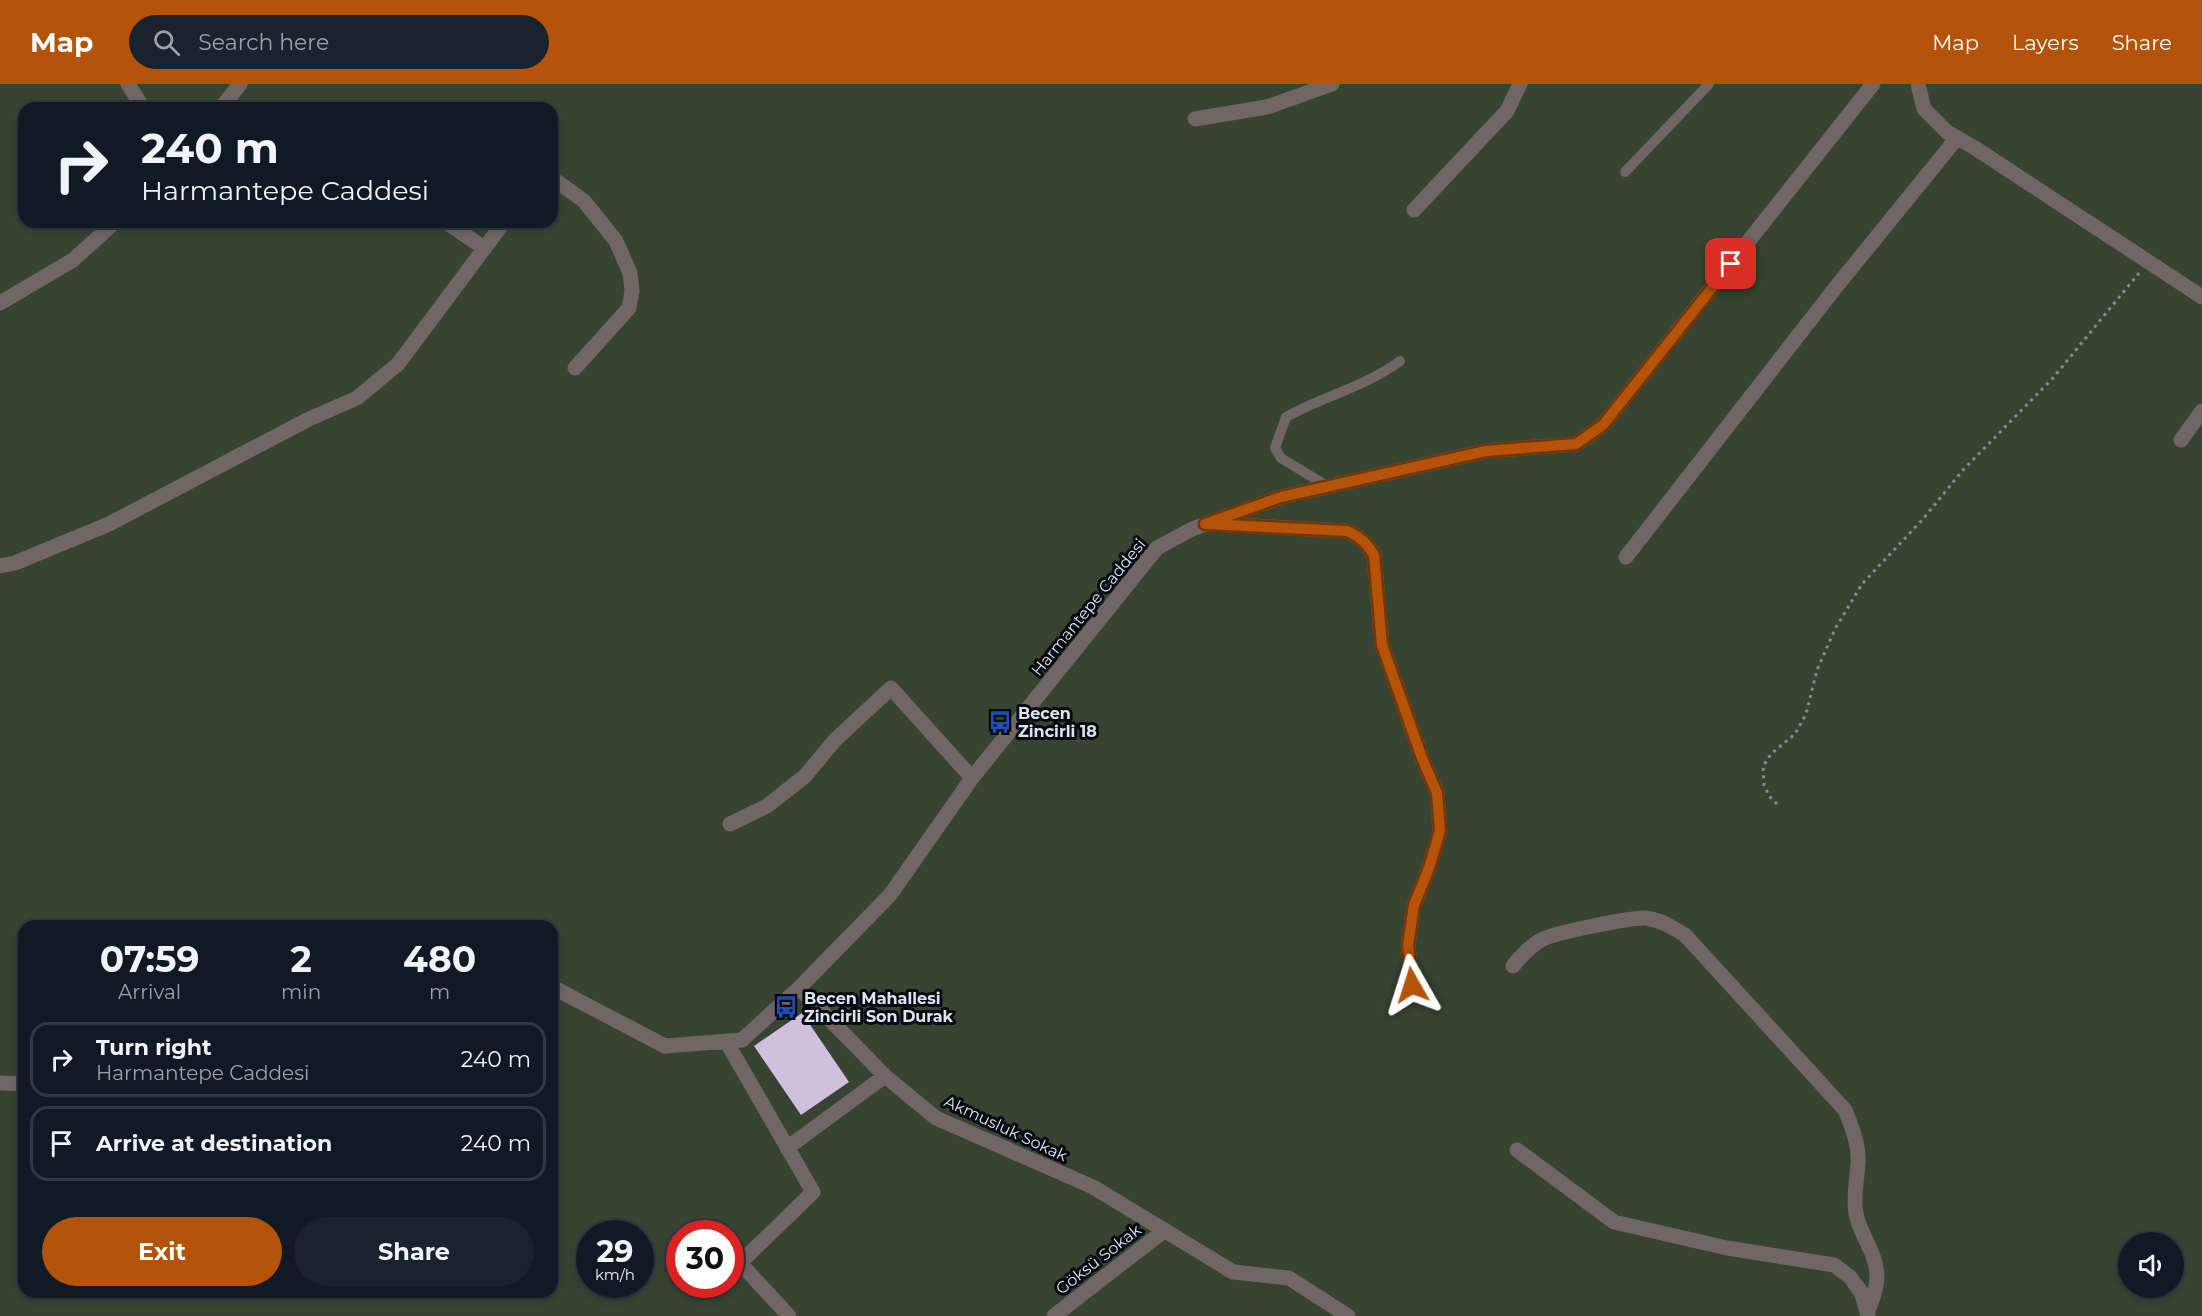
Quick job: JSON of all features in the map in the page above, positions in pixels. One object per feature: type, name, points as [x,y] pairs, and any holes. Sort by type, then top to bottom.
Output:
[{"type":"street","points":[[128,84],[139,102]]},
{"type":"street","points":[[226,102],[240,84]]},
{"type":"street","points":[[1195,119],[1267,107],[1332,84]]},
{"type":"street","points":[[1414,210],[1507,111],[1520,84]]},
{"type":"street","name":"Harmantepe Caddesi","points":[[799,988],[890,895],[972,778],[1157,548],[1192,529],[1281,497],[1486,451],[1576,444],[1603,425],[1873,84]]},
{"type":"street","points":[[1918,84],[1924,109],[1947,132],[2202,297]]},
{"type":"street","points":[[1626,557],[1836,287],[1957,138]]},
{"type":"street","points":[[558,182],[584,201],[616,241],[630,273],[632,291],[629,308],[575,368]]},
{"type":"street","points":[[0,303],[73,260],[108,228]]},
{"type":"street","points":[[455,228],[484,248]]},
{"type":"street","points":[[0,566],[15,563],[109,524],[299,424],[357,398],[398,364],[499,228]]},
{"type":"street","points":[[2181,440],[2202,411]]},
{"type":"street","points":[[1205,524],[1347,531],[1363,540],[1374,555],[1382,645],[1422,758],[1437,793],[1440,831],[1429,868],[1414,905],[1408,945],[1412,985]]},
{"type":"street","points":[[730,824],[767,806],[804,776],[835,740],[891,688],[972,778]]},
{"type":"street","points":[[1513,966],[1525,951],[1541,940],[1569,931],[1644,918],[1666,923],[1684,935],[1845,1110],[1855,1135],[1858,1163],[1854,1189],[1856,1215],[1874,1256],[1877,1275],[1875,1293],[1868,1313]]},
{"type":"street","points":[[558,990],[665,1046],[742,1040],[799,988]]},
{"type":"street","name":"Akmusluk Sokak","points":[[799,988],[885,1076],[936,1118],[1093,1187],[1233,1272],[1289,1278],[1348,1316]]},
{"type":"street","points":[[726,1041],[813,1192],[740,1263],[789,1316]]},
{"type":"street","points":[[788,1148],[885,1076]]},
{"type":"street","points":[[0,1083],[18,1084]]},
{"type":"street","points":[[1517,1150],[1614,1222],[1727,1248],[1834,1265],[1850,1276],[1861,1292],[1868,1313]]},
{"type":"street","name":"Göksü Sokak","points":[[1054,1316],[1165,1230]]},
{"type":"lane","points":[[1625,172],[1709,84]]},
{"type":"lane","points":[[1327,486],[1281,458],[1275,448],[1286,417],[1307,405],[1372,380],[1400,361]]},
{"type":"path","points":[[1777,804],[1769,796],[1764,785],[1763,766],[1771,754],[1795,735],[1806,714],[1817,670],[1835,629],[1862,584],[1923,519],[1964,470],[2053,378],[2148,262]]},
{"type":"green space","points":[[0,84],[2202,84],[2202,1316],[0,1316]]},
{"type":"building","points":[[802,1013],[849,1082],[801,1115],[754,1046]]},
{"type":"place","name":"Becen Zincirli 18","points":[[1000,722]]},
{"type":"place","name":"Becen Mahallesi Zincirli Son Durak","points":[[786,1007]]},
{"type":"route","points":[[1412,985],[1408,945],[1414,905],[1429,868],[1440,831],[1437,793],[1422,758],[1382,645],[1374,555],[1368,544],[1359,536],[1347,531],[1205,524],[1281,497],[1373,475],[1486,451],[1576,444],[1603,425],[1731,264]]}]
